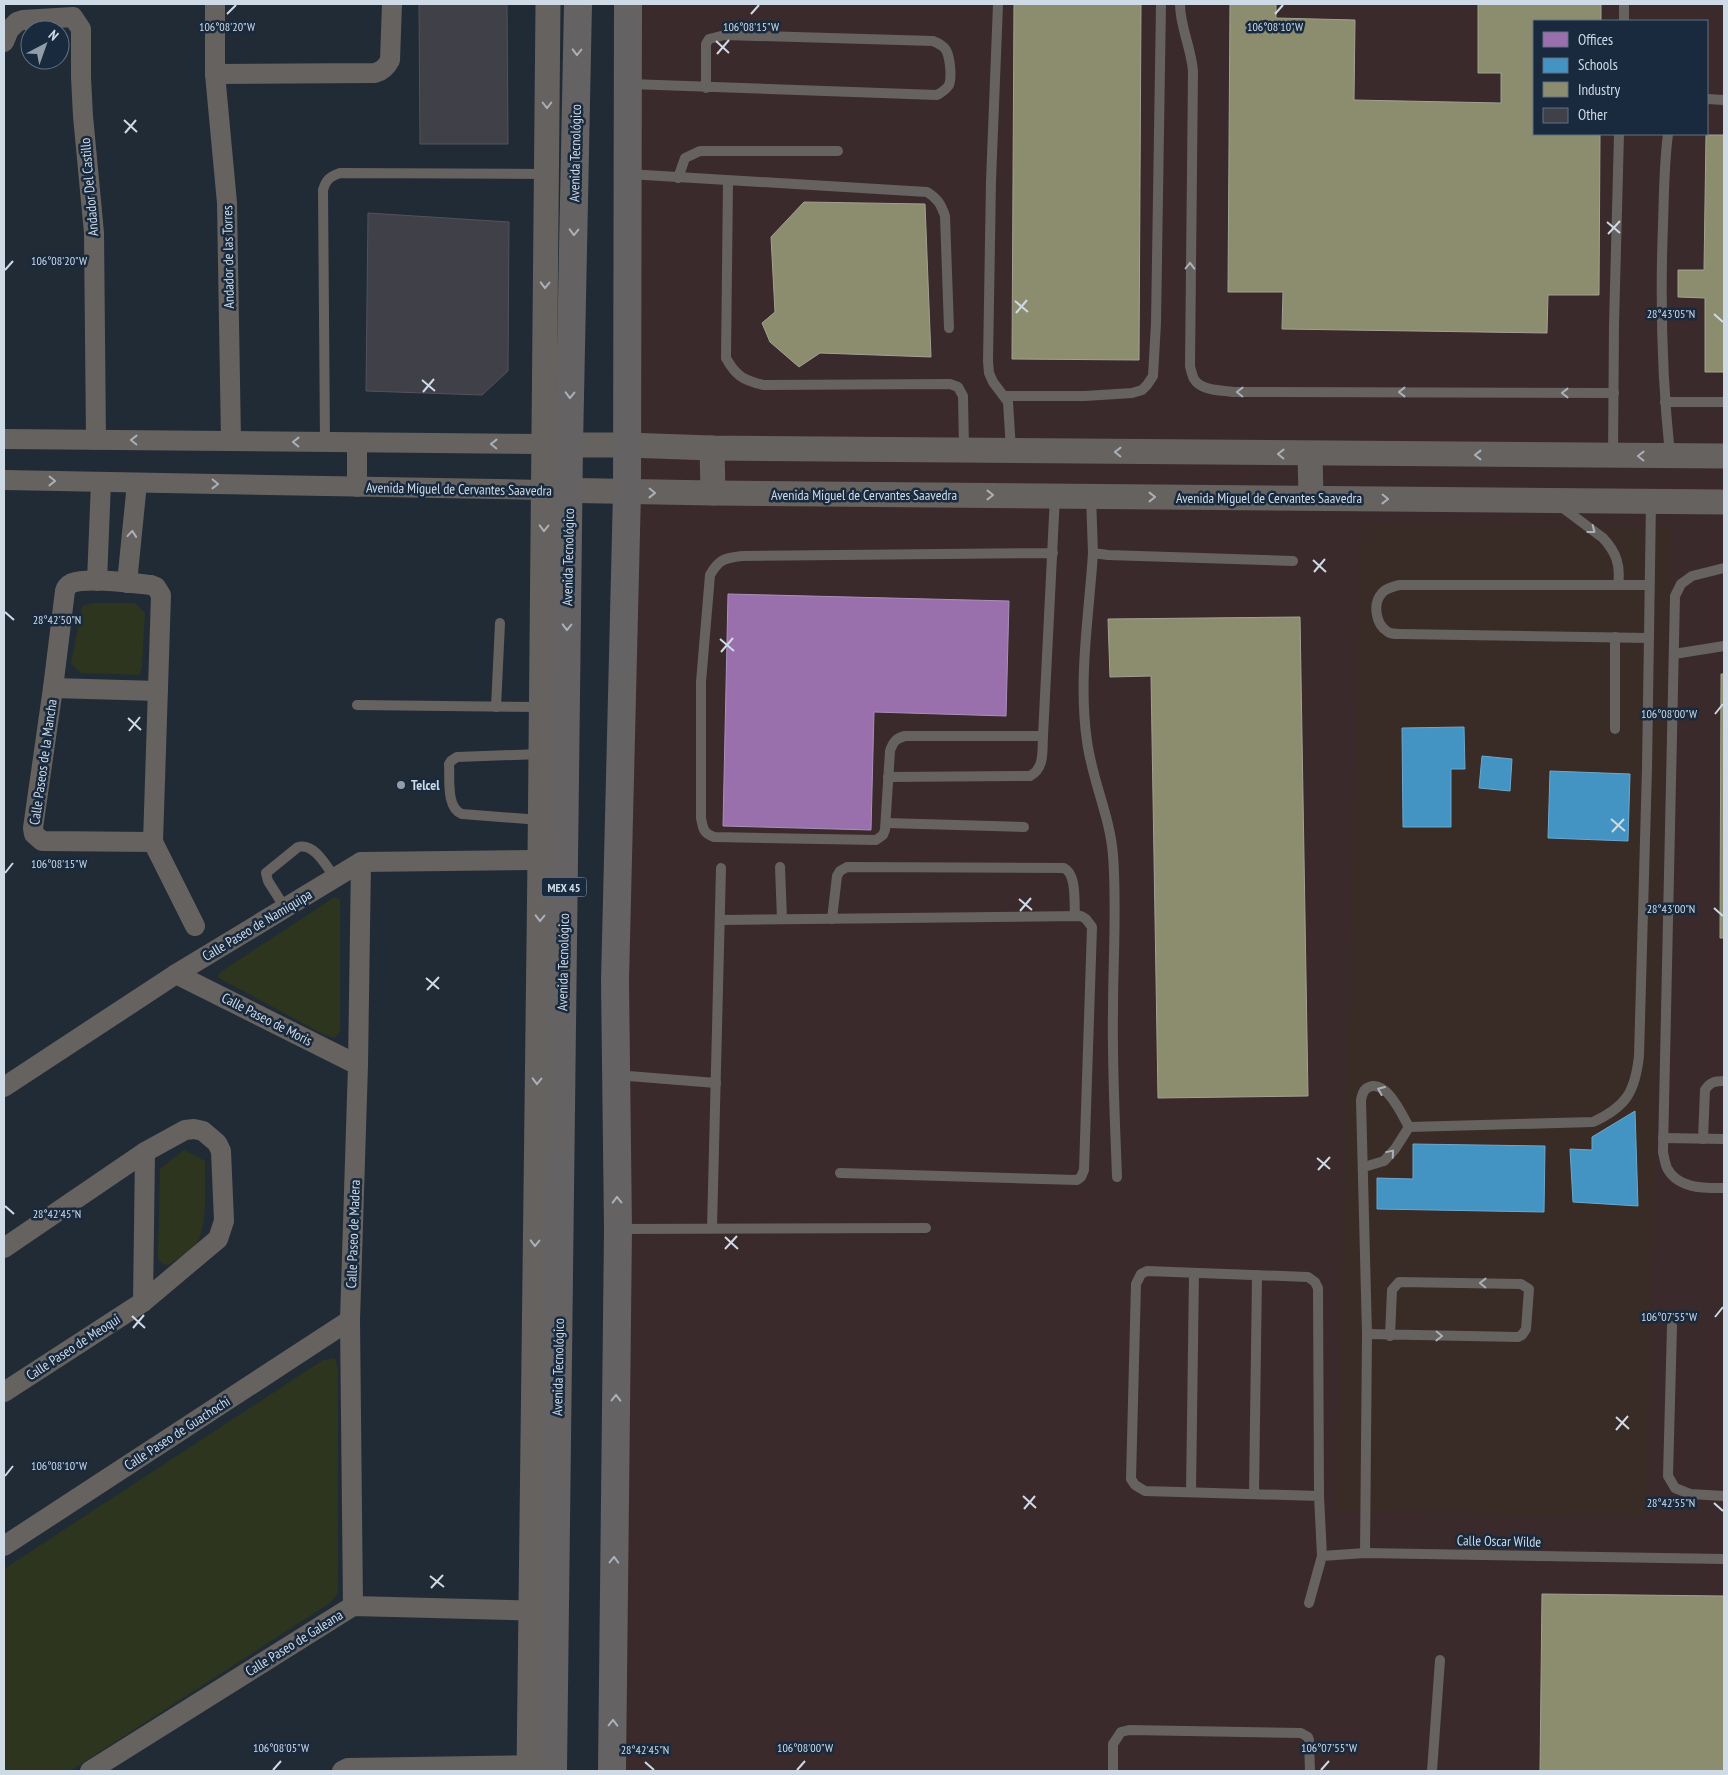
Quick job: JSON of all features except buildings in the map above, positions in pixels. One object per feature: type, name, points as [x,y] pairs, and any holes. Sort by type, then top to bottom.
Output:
[{"type":"main road","name":"Avenida Tecnológico","points":[[541,1768],[556,445],[578,4]]},
{"type":"main road","points":[[612,1771],[618,1229],[615,981],[626,492],[628,4]]},
{"type":"street","name":"Andador de las Torres","points":[[215,4],[215,74],[227,203],[231,441]]},
{"type":"street","points":[[215,74],[375,73],[381,71],[390,60],[392,4]]},
{"type":"street","points":[[548,4],[546,174],[556,445]]},
{"type":"street","name":"Andador Del Castillo","points":[[4,42],[13,25],[23,20],[73,18],[81,30],[83,116],[94,233],[96,440]]},
{"type":"street","points":[[4,439],[1310,454],[1724,456]]},
{"type":"street","points":[[356,442],[357,487]]},
{"type":"street","points":[[712,448],[713,493]]},
{"type":"street","points":[[1310,454],[1311,498]]},
{"type":"street","name":"Avenida Miguel de Cervantes Saavedra","points":[[4,480],[626,492],[1651,501],[1723,505]]},
{"type":"street","points":[[96,581],[101,482]]},
{"type":"street","points":[[127,583],[137,483]]},
{"type":"street","points":[[542,1611],[540,860],[542,707],[556,490]]},
{"type":"street","name":"Calle Paseos de la Mancha","points":[[153,842],[42,842],[34,834],[33,828],[54,688],[65,591],[70,584],[75,582],[96,581],[156,587],[161,595],[153,842],[195,926]]},
{"type":"street","name":"Calle Paseos de la Mancha","points":[[54,688],[158,691]]},
{"type":"street","points":[[361,862],[540,860]]},
{"type":"street","name":"Calle Paseo de Namiquipa","points":[[4,1087],[176,974],[361,862]]},
{"type":"street","name":"Calle Paseo de Madera","points":[[353,1606],[350,1320],[358,1065],[361,862]]},
{"type":"street","name":"Calle Paseo de Moris","points":[[176,974],[358,1065]]},
{"type":"street","name":"Calle Paseo de Meoqui","points":[[4,1248],[145,1152],[185,1130],[194,1128],[204,1131],[217,1143],[221,1151],[224,1221],[218,1239],[143,1302],[4,1392]]},
{"type":"street","points":[[143,1302],[145,1152]]},
{"type":"street","name":"Calle Paseo de Guachochi","points":[[4,1546],[350,1320]]},
{"type":"street","name":"Calle Paseo de Galeana","points":[[90,1771],[353,1606],[542,1611]]},
{"type":"street","points":[[346,1770],[541,1768]]},
{"type":"lane","points":[[998,4],[991,181],[988,361],[991,378],[1005,396],[1009,407],[1011,451]]},
{"type":"lane","points":[[1005,396],[1085,396],[1132,393],[1142,390],[1148,385],[1152,376],[1156,323],[1160,4]]},
{"type":"lane","points":[[1180,4],[1180,16],[1192,56],[1193,71],[1190,366],[1194,379],[1201,386],[1213,390],[1233,392],[1614,393]]},
{"type":"lane","points":[[1624,4],[1624,20]]},
{"type":"lane","points":[[628,84],[706,88],[937,95],[949,85],[951,78],[947,54],[943,46],[933,40],[726,35],[709,39],[706,44],[706,88]]},
{"type":"lane","points":[[1708,99],[1724,100]]},
{"type":"lane","points":[[1614,455],[1619,135]]},
{"type":"lane","points":[[1668,135],[1660,280],[1665,402],[1670,456]]},
{"type":"lane","points":[[678,178],[685,158],[700,151],[838,152]]},
{"type":"lane","points":[[325,442],[323,190],[326,181],[331,176],[340,173],[546,174]]},
{"type":"lane","points":[[627,174],[927,192],[935,197],[942,206],[945,216],[949,328]]},
{"type":"lane","points":[[728,181],[726,358],[734,371],[747,381],[763,385],[950,384],[958,387],[963,396],[964,450]]},
{"type":"lane","points":[[1665,402],[1724,402]]},
{"type":"lane","points":[[888,777],[1030,776],[1035,773],[1041,764],[1055,496]]},
{"type":"lane","points":[[1091,496],[1093,553],[1084,700],[1086,740],[1091,766],[1108,822],[1113,854],[1115,886],[1113,1013],[1117,1176]]},
{"type":"lane","points":[[1553,501],[1609,544],[1619,564],[1618,584]]},
{"type":"lane","points":[[1409,1127],[1593,1122],[1610,1114],[1630,1094],[1636,1077],[1639,1056],[1647,768],[1651,501]]},
{"type":"lane","points":[[1042,736],[904,736],[898,738],[893,742],[890,751],[884,835],[872,841],[714,837],[707,834],[703,829],[701,818],[701,682],[710,575],[716,564],[726,558],[742,556],[1053,552]]},
{"type":"lane","points":[[1093,553],[1293,561]]},
{"type":"lane","points":[[1724,568],[1692,576],[1681,584],[1675,596],[1663,1152],[1667,1168],[1676,1179],[1685,1184],[1702,1188],[1724,1188]]},
{"type":"lane","points":[[1648,638],[1400,634],[1389,632],[1384,628],[1379,622],[1377,612],[1381,594],[1399,585],[1649,585]]},
{"type":"lane","points":[[496,707],[500,623]]},
{"type":"lane","points":[[1615,637],[1615,729]]},
{"type":"lane","points":[[1674,654],[1724,646]]},
{"type":"lane","points":[[357,705],[542,707]]},
{"type":"lane","points":[[541,820],[462,814],[457,812],[452,805],[449,764],[457,758],[542,754]]},
{"type":"lane","points":[[886,823],[1024,827]]},
{"type":"lane","points":[[285,908],[268,881],[266,873],[298,847],[304,846],[313,849],[335,878]]},
{"type":"lane","points":[[832,919],[837,876],[840,871],[847,867],[1064,868],[1072,876],[1075,916]]},
{"type":"lane","points":[[712,1228],[721,868]]},
{"type":"lane","points":[[780,868],[782,919]]},
{"type":"lane","points":[[720,920],[1075,916],[1086,919],[1092,927],[1084,1170],[1081,1177],[1077,1180],[840,1173]]},
{"type":"lane","points":[[616,1075],[716,1083]]},
{"type":"lane","points":[[1703,1139],[1705,1090],[1712,1082],[1724,1080]]},
{"type":"lane","points":[[1365,1553],[1367,1334],[1361,1100],[1364,1090],[1376,1086],[1389,1093],[1409,1127]]},
{"type":"lane","points":[[1364,1167],[1384,1161],[1395,1149],[1409,1127]]},
{"type":"lane","points":[[1664,1138],[1724,1139]]},
{"type":"lane","points":[[618,1229],[926,1228]]},
{"type":"lane","points":[[1309,1603],[1322,1556],[1319,1496],[1318,1288],[1315,1282],[1308,1277],[1147,1271],[1142,1274],[1136,1284],[1131,1479],[1135,1485],[1145,1491],[1319,1496]]},
{"type":"lane","points":[[1191,1492],[1194,1273]]},
{"type":"lane","points":[[1254,1494],[1257,1275]]},
{"type":"lane","points":[[1367,1334],[1390,1336],[1518,1337],[1526,1329],[1529,1289],[1521,1284],[1400,1282],[1392,1290],[1390,1336]]},
{"type":"lane","points":[[1672,1326],[1668,1476],[1675,1488],[1690,1494],[1724,1496]]},
{"type":"lane","name":"Calle Oscar Wilde","points":[[1322,1556],[1365,1553],[1724,1559]]},
{"type":"lane","points":[[1432,1771],[1440,1660]]},
{"type":"lane","points":[[1113,1771],[1113,1744],[1121,1732],[1130,1730],[1301,1733],[1308,1737],[1309,1740],[1310,1771]]},
{"type":"shaded area","points":[[634,4],[1724,4],[1724,1771],[621,1771]]},
{"type":"shaded area","points":[[1361,524],[1671,528],[1646,1518],[1336,1511]]},
{"type":"green space","points":[[92,603],[135,603],[145,613],[140,675],[81,673],[71,664],[82,606]]},
{"type":"green space","points":[[335,897],[340,899],[340,1031],[335,1038],[323,1034],[217,977],[222,971]]},
{"type":"green space","points":[[184,1150],[205,1161],[203,1226],[197,1243],[182,1256],[165,1266],[158,1259],[160,1169]]},
{"type":"green space","points":[[335,1358],[338,1369],[338,1593],[330,1603],[70,1771],[4,1771],[4,1569],[323,1360]]},
{"type":"place","name":"Telcel","points":[[401,785]]}]
